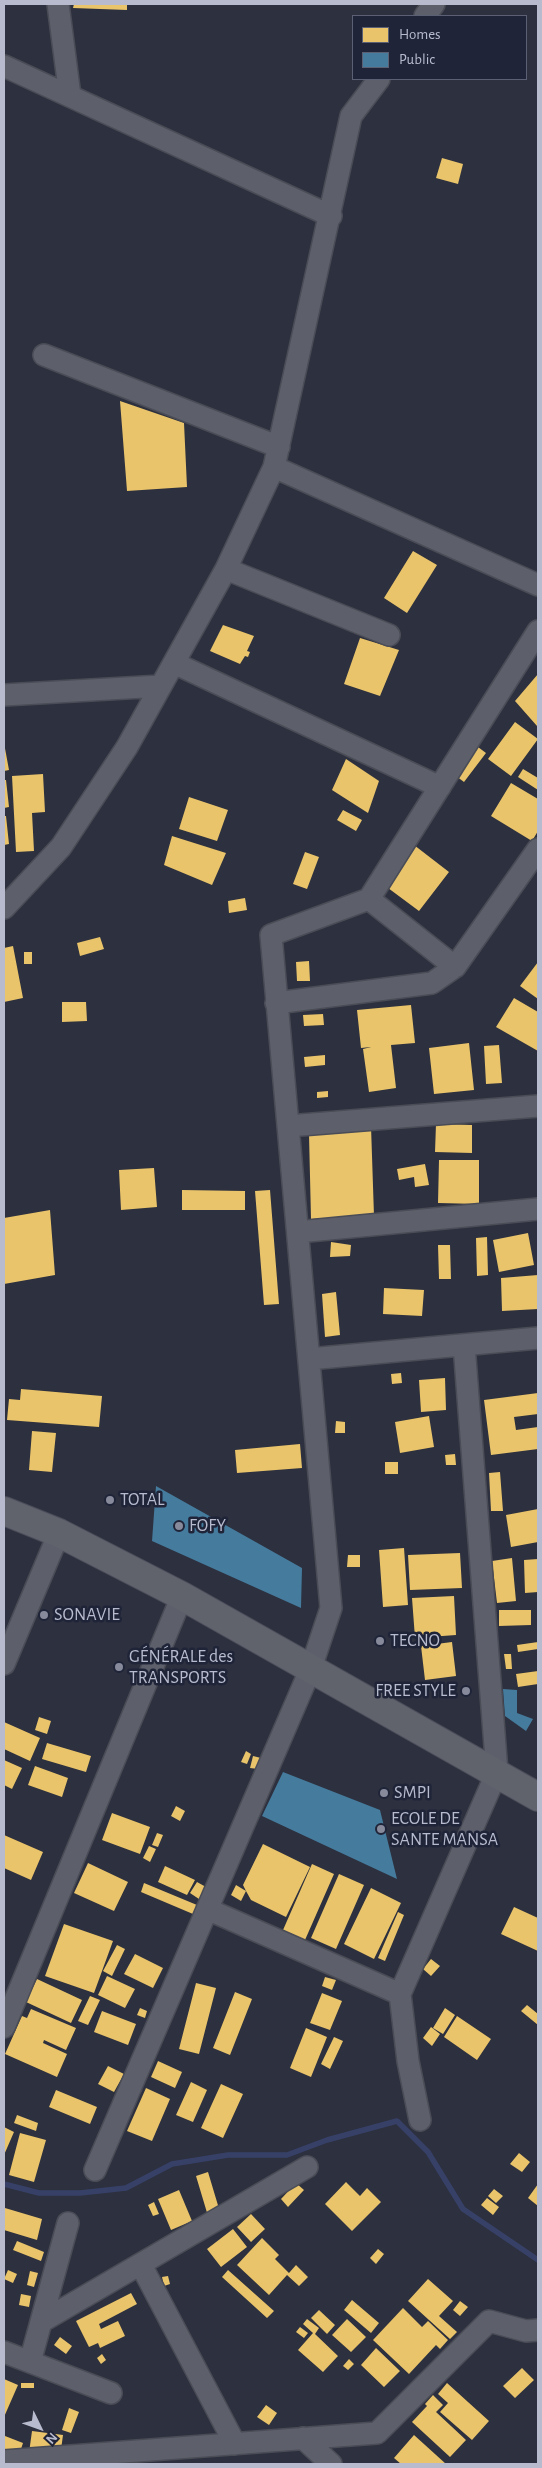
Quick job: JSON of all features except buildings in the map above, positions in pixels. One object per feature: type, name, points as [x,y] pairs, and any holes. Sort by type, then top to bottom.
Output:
[{"type":"main road","points":[[4,1511],[59,1533],[182,1596],[497,1772],[538,1797]]},
{"type":"street","points":[[58,4],[70,96]]},
{"type":"street","points":[[426,15],[434,4]]},
{"type":"street","points":[[4,66],[331,216]]},
{"type":"street","points":[[4,908],[61,847],[127,747],[226,569],[274,468],[331,216],[351,116],[378,80]]},
{"type":"street","points":[[44,355],[279,447]]},
{"type":"street","points":[[274,468],[538,585]]},
{"type":"street","points":[[226,569],[388,635]]},
{"type":"street","points":[[95,2170],[311,1668],[331,1608],[271,935],[369,899],[538,631]]},
{"type":"street","points":[[174,663],[440,787]]},
{"type":"street","points":[[4,695],[161,686]]},
{"type":"street","points":[[276,1003],[432,983],[456,967],[538,849]]},
{"type":"street","points":[[369,899],[456,967]]},
{"type":"street","points":[[288,1126],[538,1106]]},
{"type":"street","points":[[298,1232],[538,1209]]},
{"type":"street","points":[[309,1360],[538,1338]]},
{"type":"street","points":[[420,2120],[408,2060],[400,1994],[497,1772],[464,1345]]},
{"type":"street","points":[[4,1664],[59,1533]]},
{"type":"street","points":[[6,2016],[182,1596]]},
{"type":"street","points":[[207,1909],[400,1994]]},
{"type":"street","points":[[41,2322],[307,2167]]},
{"type":"street","points":[[30,2362],[68,2223]]},
{"type":"street","points":[[141,2265],[235,2444]]},
{"type":"street","points":[[4,2461],[119,2458],[235,2444],[377,2433],[488,2321],[526,2331],[538,2330]]},
{"type":"street","points":[[4,2352],[111,2393]]},
{"type":"street","points":[[303,2438],[331,2464]]},
{"type":"waterway","points":[[4,2184],[39,2193],[80,2193],[126,2188],[172,2164],[228,2155],[287,2155],[327,2140],[397,2121],[428,2152],[463,2209],[538,2260]]},
{"type":"place","name":"TOTAL","points":[[110,1500]]},
{"type":"place","name":"FOFY","points":[[179,1526]]},
{"type":"place","name":"SONAVIE","points":[[44,1615]]},
{"type":"place","name":"TECNO","points":[[380,1641]]},
{"type":"place","name":"GÉNÉRALE des TRANSPORTS","points":[[119,1667]]},
{"type":"place","name":"FREE STYLE","points":[[466,1691]]},
{"type":"place","name":"SMPI","points":[[384,1793]]},
{"type":"place","name":"ECOLE DE SANTE MANSA","points":[[381,1829]]}]
